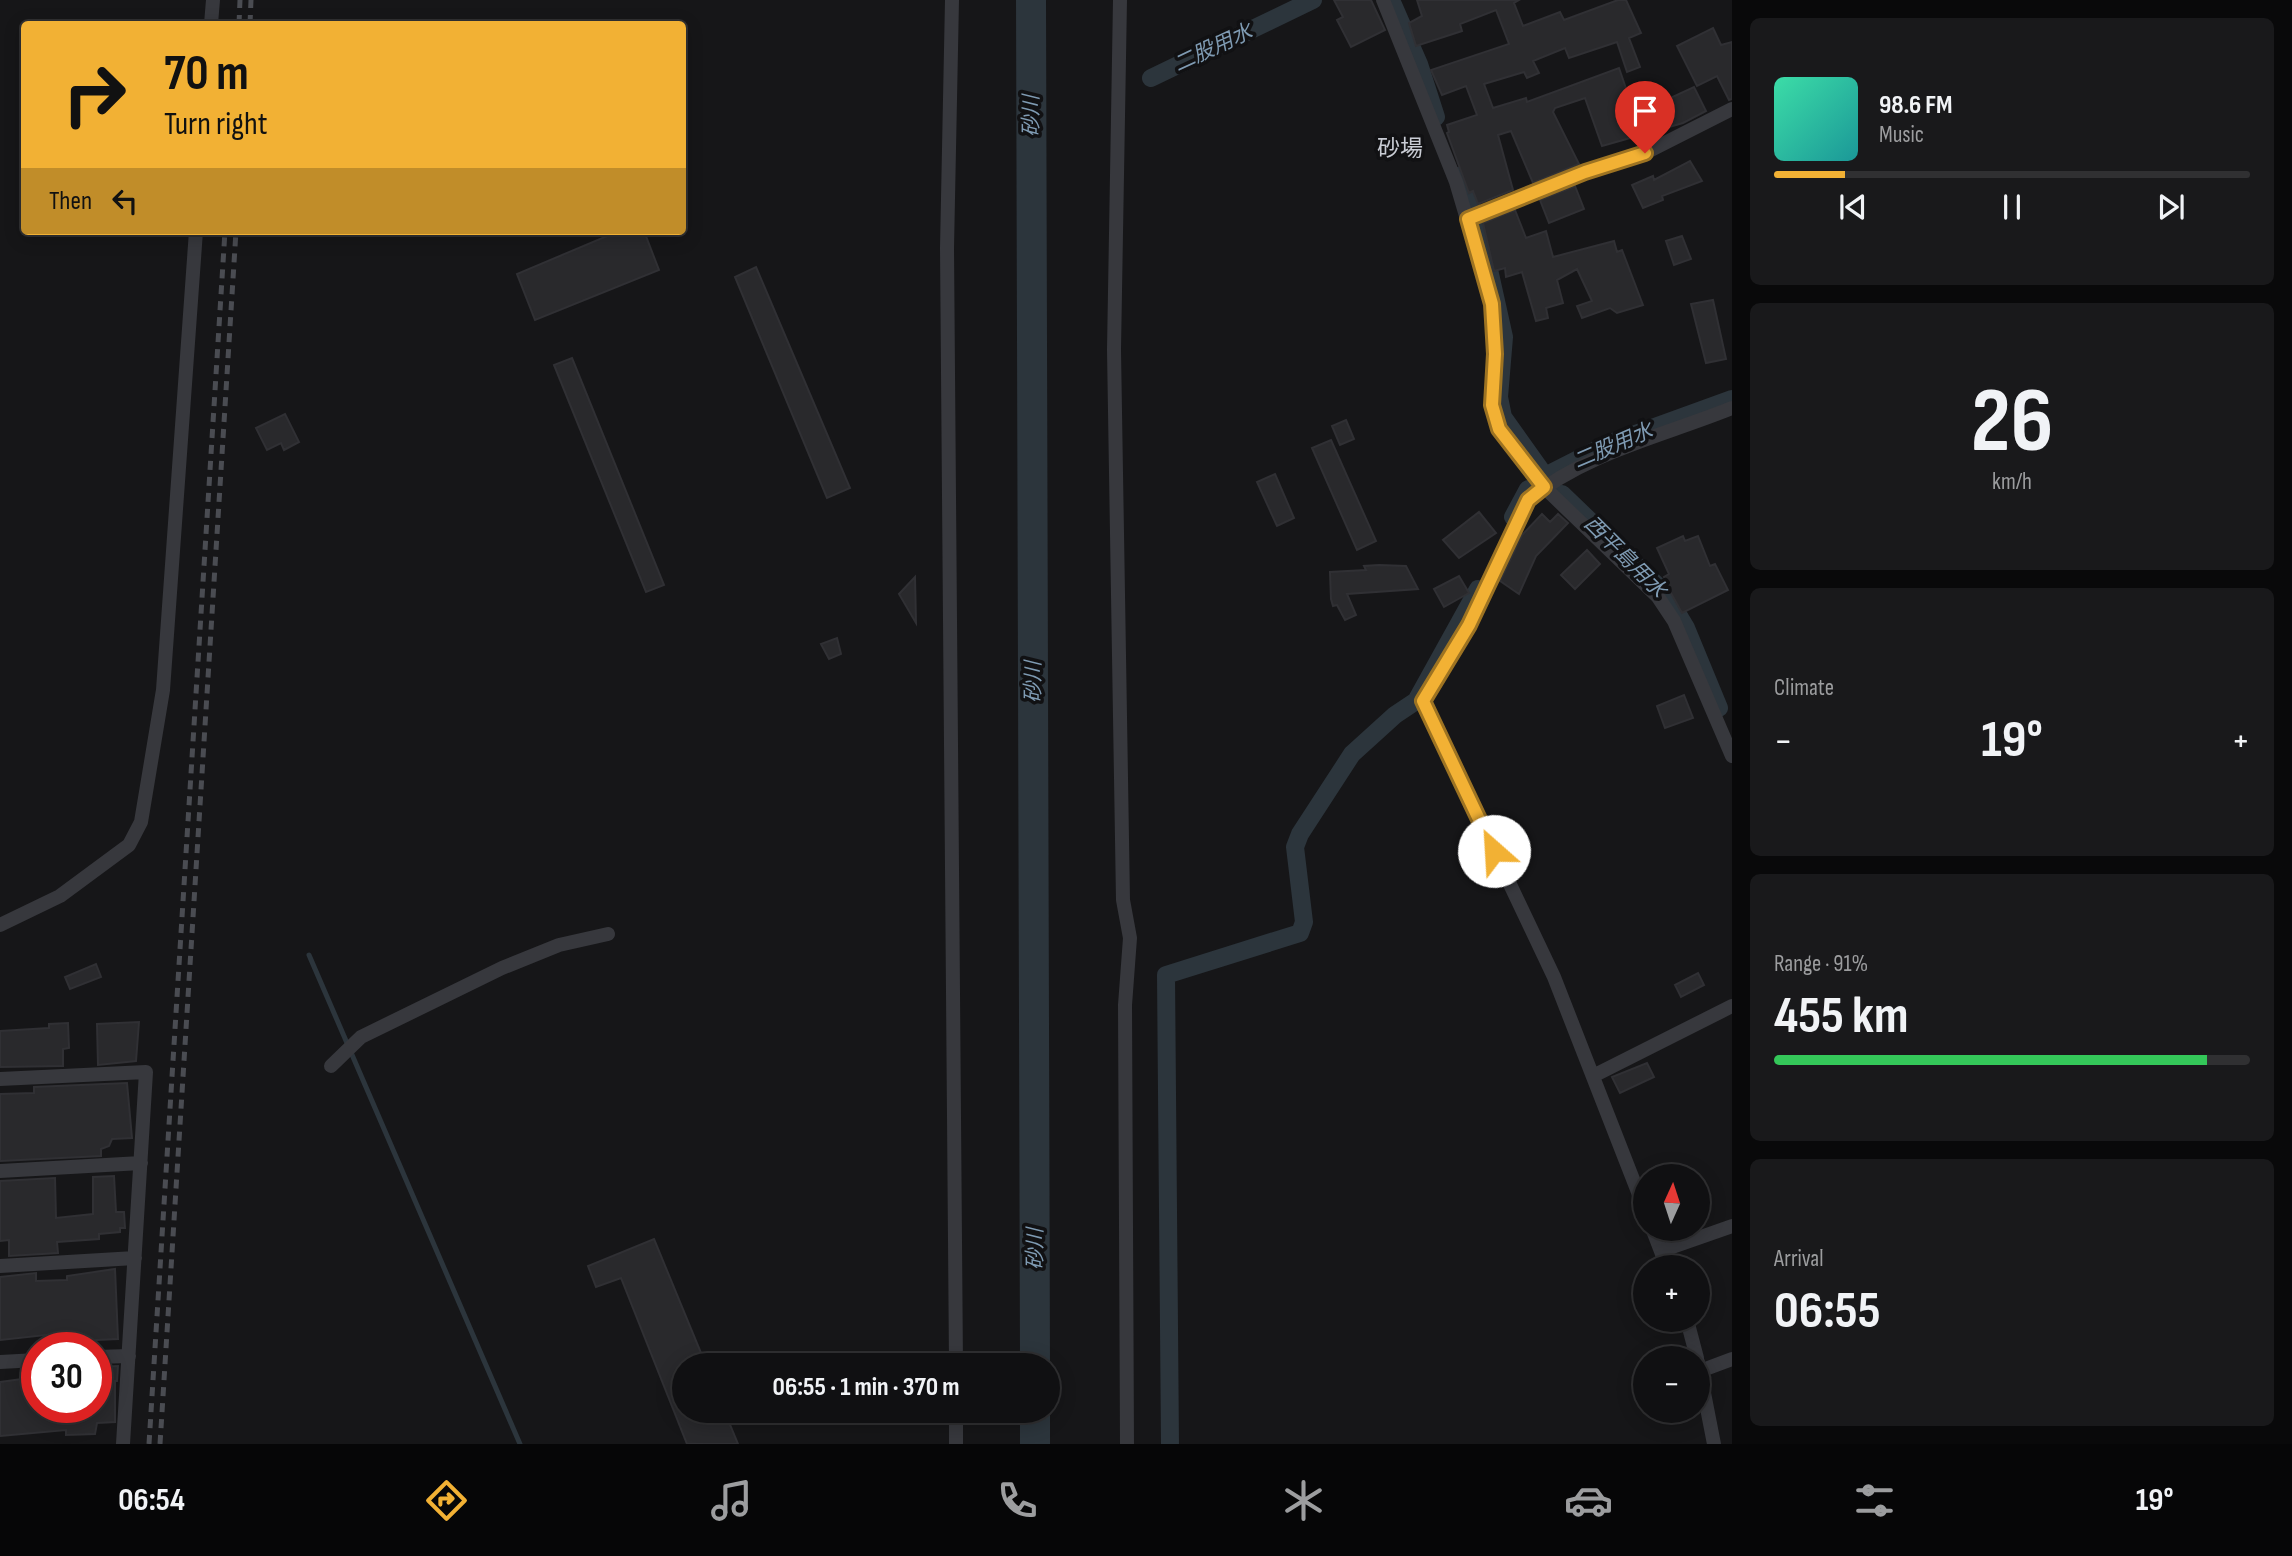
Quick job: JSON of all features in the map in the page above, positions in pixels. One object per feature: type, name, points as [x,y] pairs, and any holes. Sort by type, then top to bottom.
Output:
[{"type":"street","points":[[211,21],[213,0]]},
{"type":"street","points":[[952,0],[947,248],[956,1353]]},
{"type":"street","points":[[1120,0],[1114,350],[1123,900],[1130,937],[1125,1005],[1127,1444]]},
{"type":"street","points":[[1382,0],[1456,181],[1492,304],[1495,354],[1492,405],[1499,429],[1544,487],[1658,597],[1674,621],[1732,756]]},
{"type":"street","points":[[1468,219],[1585,172],[1645,153],[1732,109]]},
{"type":"street","points":[[0,925],[69,888],[129,845],[141,822],[163,690],[195,235]]},
{"type":"street","points":[[1633,1179],[1554,976],[1423,701],[1469,625],[1528,500],[1544,487],[1615,450],[1732,408]]},
{"type":"street","points":[[331,1066],[360,1037],[490,974],[559,945],[608,933]]},
{"type":"street","points":[[1593,1076],[1732,1006]]},
{"type":"street","points":[[0,1079],[146,1072],[123,1444]]},
{"type":"street","points":[[0,1171],[141,1163]]},
{"type":"street","points":[[1661,1251],[1732,1226]]},
{"type":"street","points":[[1657,1241],[1662,1255]]},
{"type":"street","points":[[0,1266],[135,1258]]},
{"type":"street","points":[[112,1357],[130,1356]]},
{"type":"street","points":[[1710,1362],[1732,1359]]},
{"type":"street","points":[[0,1362],[21,1361]]},
{"type":"street","points":[[956,1423],[956,1444]]},
{"type":"street","points":[[1710,1423],[1714,1444]]},
{"type":"building","points":[[1334,0],[1371,0],[1385,30],[1351,47],[1337,20],[1343,17]]},
{"type":"building","points":[[1417,0],[1519,0],[1514,3],[1523,26],[1560,12],[1564,20],[1618,0],[1626,0],[1641,33],[1629,38],[1640,67],[1627,72],[1617,42],[1569,58],[1565,48],[1533,61],[1539,73],[1527,78],[1524,72],[1484,84],[1493,108],[1526,98],[1527,102],[1619,68],[1632,106],[1662,97],[1664,101],[1694,87],[1706,111],[1683,123],[1602,146],[1585,98],[1555,108],[1553,112],[1579,164],[1533,183],[1511,131],[1498,135],[1513,190],[1478,204],[1473,191],[1469,193],[1447,133],[1447,125],[1477,115],[1466,86],[1442,95],[1431,70],[1509,44],[1496,10],[1460,24],[1462,31],[1416,46],[1409,23],[1422,16]]},
{"type":"building","points":[[1713,28],[1721,45],[1732,42],[1732,99],[1729,100],[1717,76],[1697,86],[1677,46]]},
{"type":"building","points":[[1690,161],[1702,181],[1662,196],[1663,200],[1643,208],[1632,185],[1653,176],[1654,180]]},
{"type":"building","points":[[1575,186],[1584,209],[1549,223],[1540,200]]},
{"type":"building","points":[[1515,210],[1526,238],[1546,231],[1553,257],[1614,241],[1617,252],[1622,250],[1643,305],[1617,313],[1610,308],[1582,318],[1577,306],[1592,301],[1577,269],[1557,280],[1563,303],[1546,308],[1548,318],[1536,321],[1522,272],[1506,277],[1505,268],[1494,271],[1483,223]]},
{"type":"building","points":[[610,235],[646,235],[659,270],[535,320],[517,274]]},
{"type":"building","points":[[1682,236],[1691,259],[1674,265],[1666,241]]},
{"type":"building","points":[[756,267],[850,488],[827,498],[735,277]]},
{"type":"building","points":[[1713,300],[1726,359],[1706,363],[1691,304]]},
{"type":"building","points":[[572,358],[664,585],[646,592],[554,365]]},
{"type":"building","points":[[285,414],[299,442],[284,450],[281,443],[267,450],[256,428]]},
{"type":"building","points":[[1346,420],[1354,439],[1340,445],[1332,426]]},
{"type":"building","points":[[1331,440],[1376,541],[1357,550],[1312,448]]},
{"type":"building","points":[[1275,474],[1294,518],[1277,526],[1257,482]]},
{"type":"building","points":[[1479,512],[1496,533],[1459,558],[1443,540]]},
{"type":"building","points":[[1542,514],[1550,522],[1558,514],[1568,523],[1536,556],[1519,594],[1500,581],[1522,535]]},
{"type":"building","points":[[1683,536],[1685,541],[1698,536],[1710,566],[1715,564],[1728,590],[1682,613],[1666,584],[1664,577],[1669,574],[1657,548]]},
{"type":"building","points":[[1587,550],[1600,564],[1575,589],[1561,575]]},
{"type":"building","points":[[1364,566],[1406,566],[1418,589],[1347,594],[1356,615],[1345,620],[1337,605],[1333,606],[1330,572],[1366,570]]},
{"type":"building","points":[[1459,576],[1469,593],[1444,607],[1434,589]]},
{"type":"building","points":[[915,577],[916,623],[899,594]]},
{"type":"building","points":[[837,638],[841,654],[829,659],[821,644]]},
{"type":"building","points":[[1684,695],[1693,718],[1665,728],[1657,706]]},
{"type":"building","points":[[96,964],[101,977],[70,989],[65,977]]},
{"type":"building","points":[[1698,973],[1704,985],[1681,997],[1675,985]]},
{"type":"building","points":[[139,1022],[136,1061],[98,1065],[97,1024]]},
{"type":"building","points":[[68,1023],[69,1048],[63,1049],[63,1066],[0,1067],[0,1031],[49,1028],[49,1024]]},
{"type":"building","points":[[1647,1063],[1654,1077],[1620,1093],[1612,1077]]},
{"type":"building","points":[[127,1083],[132,1138],[112,1139],[109,1146],[101,1149],[101,1156],[0,1161],[0,1094],[34,1093],[34,1087]]},
{"type":"building","points":[[114,1176],[116,1212],[124,1212],[125,1228],[120,1228],[120,1232],[99,1234],[99,1239],[57,1242],[58,1253],[9,1256],[9,1240],[0,1241],[0,1181],[55,1178],[56,1218],[93,1214],[93,1177]]},
{"type":"building","points":[[654,1239],[701,1353],[672,1353],[672,1406],[621,1278],[596,1287],[588,1266]]},
{"type":"building","points":[[115,1269],[118,1339],[112,1339],[112,1332],[21,1332],[21,1338],[0,1340],[0,1277],[36,1273],[36,1281],[67,1280],[67,1276]]},
{"type":"building","points":[[112,1366],[118,1366],[115,1381],[115,1422],[112,1422]]},
{"type":"building","points":[[21,1379],[21,1423],[97,1423],[95,1434],[66,1435],[66,1430],[0,1436],[0,1382]]},
{"type":"building","points":[[679,1423],[729,1423],[738,1444],[687,1444]]},
{"type":"waterway","name":"砂川","points":[[1031,0],[1035,1353]]},
{"type":"waterway","name":"二股用水","points":[[1151,78],[1313,0]]},
{"type":"waterway","name":"二股用水","points":[[1391,0],[1419,64],[1436,117]]},
{"type":"waterway","name":"二股用水","points":[[1458,176],[1471,205]]},
{"type":"waterway","name":"二股用水","points":[[1480,229],[1504,337],[1499,397],[1503,417],[1545,476],[1608,444],[1732,399]]},
{"type":"waterway","points":[[1513,517],[1528,489]]},
{"type":"waterway","name":"西平島用水","points":[[1562,494],[1665,593],[1686,628],[1719,708]]},
{"type":"waterway","points":[[1170,1444],[1166,975],[1300,933],[1304,922],[1295,847],[1300,834],[1352,754],[1395,715],[1416,701],[1478,589]]},
{"type":"waterway","points":[[309,955],[520,1444]]},
{"type":"waterway","name":"砂川","points":[[1035,1423],[1035,1444]]},
{"type":"railway","points":[[239,21],[240,0]]},
{"type":"railway","points":[[250,21],[251,0]]},
{"type":"railway","points":[[149,1444],[225,235]]},
{"type":"railway","points":[[160,1444],[236,235]]},
{"type":"district","name":"砂場","points":[[1400,149]]},
{"type":"route","points":[[1494,851],[1423,701],[1469,625],[1528,500],[1544,487],[1499,429],[1492,405],[1495,354],[1492,304],[1468,219],[1585,172],[1645,153]]}]
